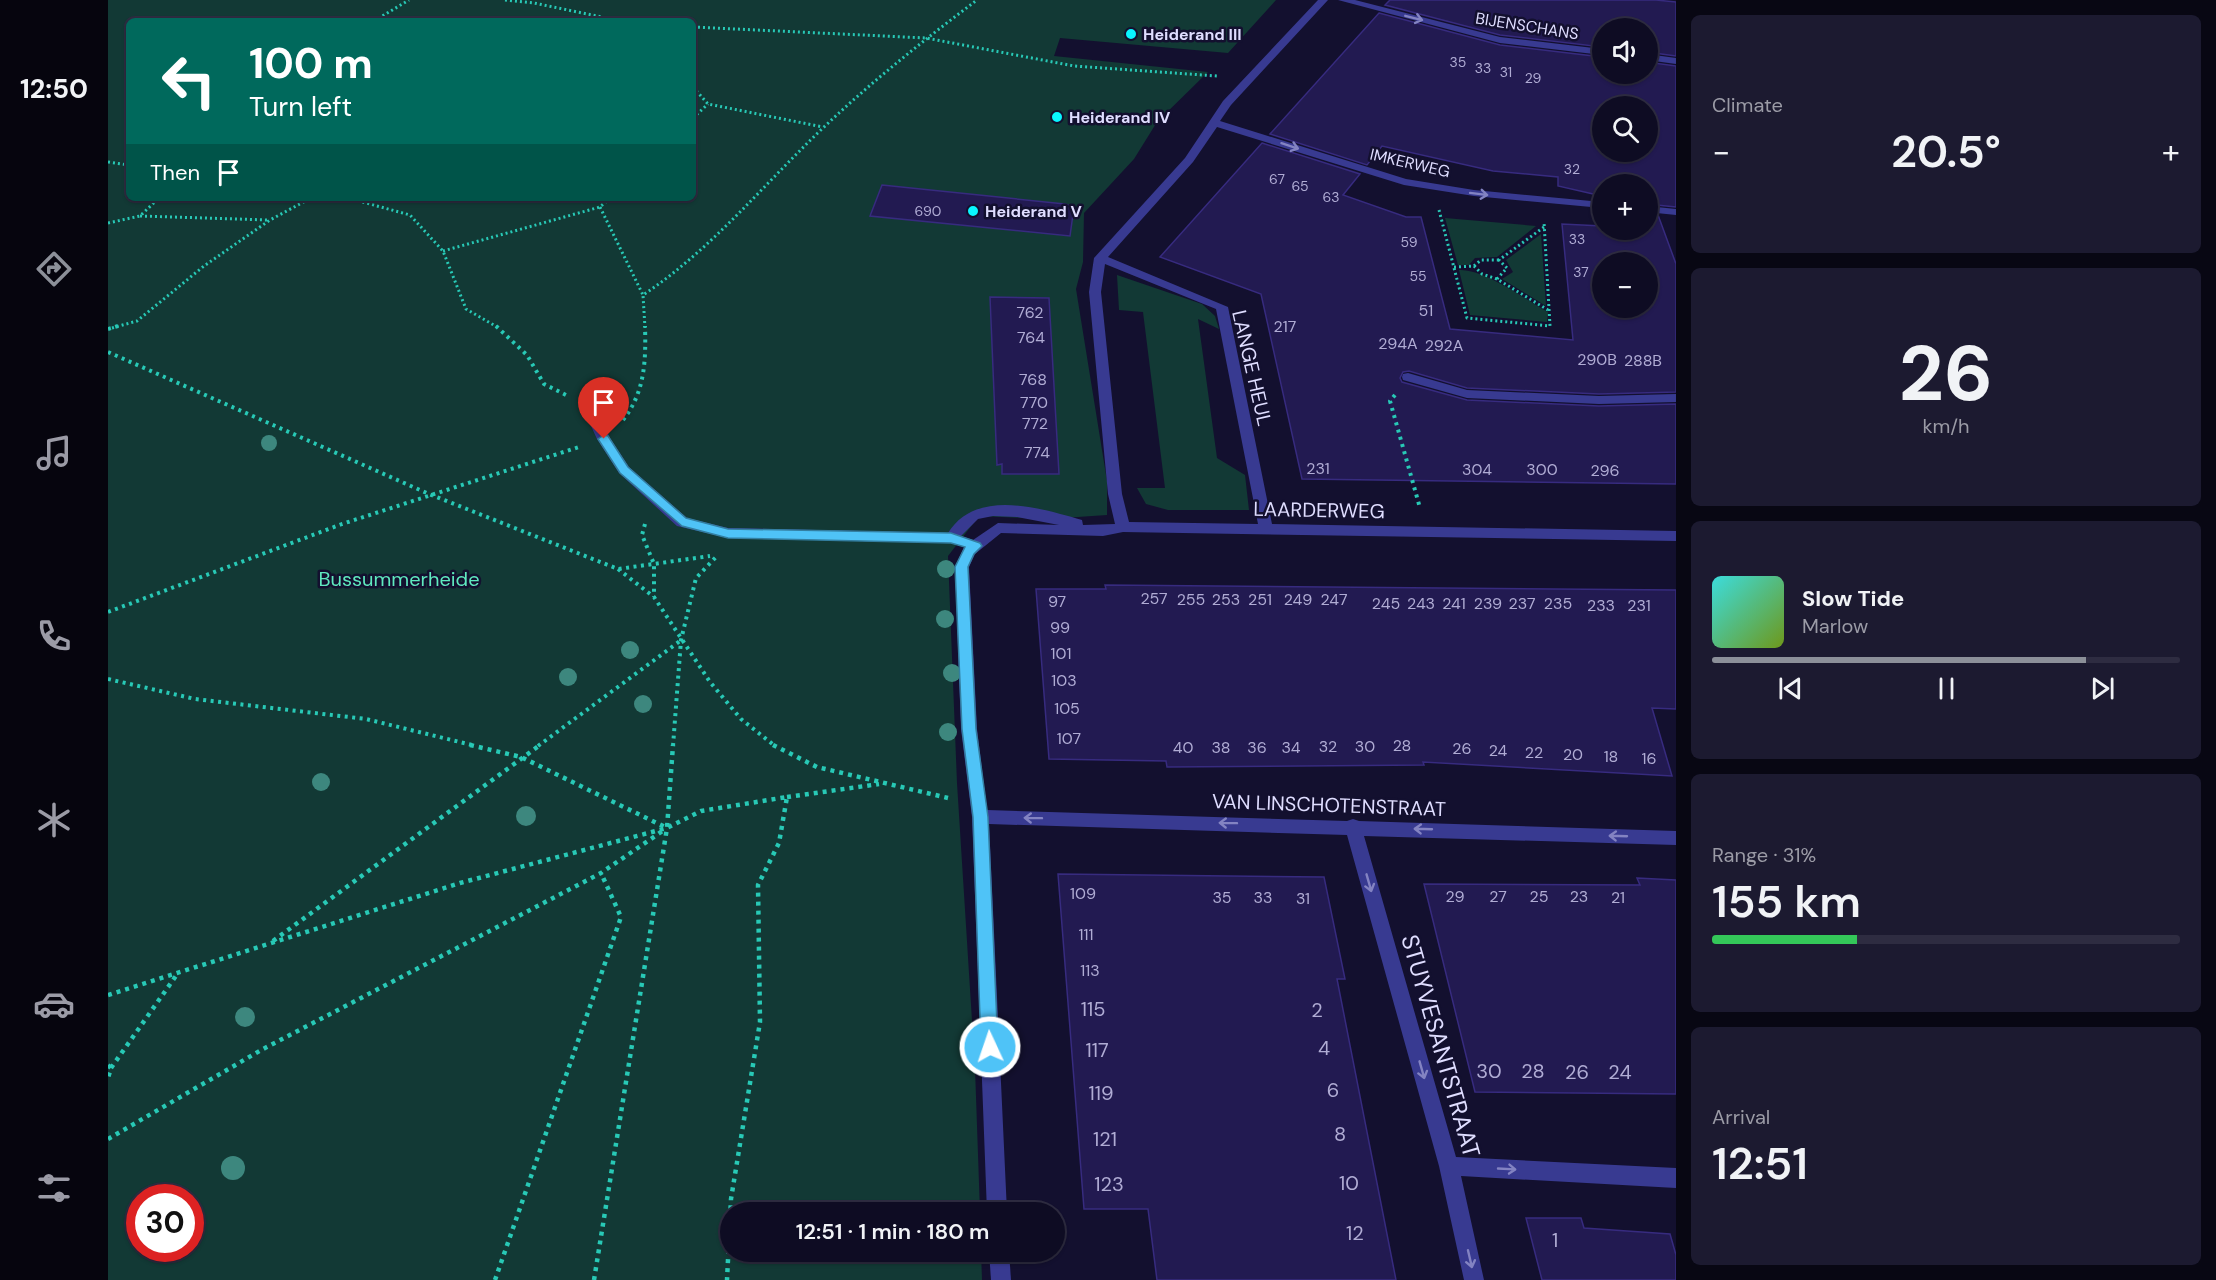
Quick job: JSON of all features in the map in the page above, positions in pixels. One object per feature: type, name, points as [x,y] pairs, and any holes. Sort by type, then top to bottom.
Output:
[{"type":"street","points":[[1123,527],[1115,494],[1095,292],[1100,258],[1189,160],[1216,123],[1227,103],[1323,0]]},
{"type":"street","name":"BIJENSCHANS","points":[[1343,0],[1500,40],[1592,51]]},
{"type":"street","points":[[1658,59],[1676,61]]},
{"type":"street","name":"IMKERWEG","points":[[1216,123],[1404,182],[1592,204]]},
{"type":"street","points":[[1658,210],[1676,212]]},
{"type":"street","name":"LANGE HEUL","points":[[1100,258],[1222,307],[1266,528]]},
{"type":"street","points":[[1408,377],[1467,394],[1599,400],[1676,398]]},
{"type":"street","points":[[589,406],[604,439],[624,470],[682,522],[728,533],[951,538],[973,549],[962,567],[969,729],[980,817],[997,1202]]},
{"type":"street","points":[[951,538],[961,523],[983,512],[1035,513],[1103,531]]},
{"type":"street","name":"LAARDERWEG","points":[[973,549],[998,528],[1103,531],[1123,527],[1266,528],[1676,536]]},
{"type":"street","name":"VAN LINSCHOTENSTRAAT","points":[[980,817],[1353,826],[1676,838]]},
{"type":"street","name":"STUYVESANTSTRAAT","points":[[1353,826],[1449,1166],[1474,1280]]},
{"type":"street","points":[[1449,1166],[1676,1178]]},
{"type":"street","points":[[999,1262],[1000,1280]]},
{"type":"path","points":[[379,18],[409,0]]},
{"type":"path","points":[[505,0],[534,3],[606,18]]},
{"type":"path","points":[[643,296],[676,275],[824,128],[926,38],[977,0]]},
{"type":"path","points":[[696,27],[926,38],[1074,66],[1250,78]]},
{"type":"path","points":[[696,90],[708,104],[824,128]]},
{"type":"path","points":[[696,115],[708,104]]},
{"type":"path","points":[[108,162],[126,165]]},
{"type":"path","points":[[1434,187],[1467,318],[1550,326],[1542,200]]},
{"type":"path","points":[[140,216],[156,201]]},
{"type":"path","points":[[108,329],[137,321],[204,266],[270,220],[305,201]]},
{"type":"path","points":[[359,201],[410,215],[443,251],[466,309],[501,329],[527,355],[544,384],[589,406]]},
{"type":"path","points":[[443,251],[600,207],[607,201]]},
{"type":"path","points":[[108,612],[182,581],[429,494],[604,439],[635,408],[645,367],[643,296],[600,207]]},
{"type":"path","points":[[108,223],[140,216],[270,220]]},
{"type":"path","points":[[1454,267],[1474,266],[1481,260],[1499,260],[1544,226]]},
{"type":"path","points":[[1497,279],[1507,268],[1499,260]]},
{"type":"path","points":[[1474,266],[1482,274],[1497,279],[1549,310]]},
{"type":"path","points":[[108,352],[429,494],[618,568],[654,597],[710,682],[741,719],[776,747],[817,767],[950,799],[980,817]]},
{"type":"path","points":[[1408,377],[1390,401],[1426,531]]},
{"type":"path","points":[[653,497],[642,535],[654,564],[654,597]]},
{"type":"path","points":[[594,1280],[667,828],[681,640],[696,578],[717,555],[618,568]]},
{"type":"path","points":[[270,943],[681,640]]},
{"type":"path","points":[[108,679],[195,699],[366,719],[521,758],[667,828]]},
{"type":"path","points":[[108,1139],[263,1049],[601,873],[667,828],[701,811],[787,796],[882,784]]},
{"type":"path","points":[[727,1280],[731,1199],[760,1022],[758,885],[779,843],[787,796]]},
{"type":"path","points":[[108,995],[460,883],[667,828]]},
{"type":"path","points":[[495,1280],[498,1265],[621,917],[601,873]]},
{"type":"path","points":[[108,1078],[109,1066],[179,972]]},
{"type":"green space","name":"Bussummerheide","points":[[108,0],[1276,0],[1228,53],[1060,38],[1054,56],[1208,72],[1157,122],[1134,159],[1084,213],[1083,262],[1076,289],[1107,481],[1107,515],[1048,519],[979,516],[948,556],[957,783],[975,1068],[980,1202],[720,1202],[720,1262],[981,1262],[982,1280],[108,1280]]},
{"type":"green space","points":[[1445,218],[1536,226],[1497,257],[1475,258],[1469,265],[1458,265]]},
{"type":"green space","points":[[1541,234],[1546,306],[1502,279],[1513,272],[1506,260]]},
{"type":"green space","points":[[1459,270],[1480,274],[1516,293],[1548,312],[1547,322],[1470,315]]},
{"type":"green space","points":[[1117,275],[1202,304],[1215,316],[1219,329],[1198,319],[1217,458],[1245,475],[1249,510],[1168,510],[1146,504],[1137,488],[1165,488],[1143,312],[1119,310]]},
{"type":"building","points":[[1390,0],[1656,0],[1676,2],[1676,56],[1658,54],[1658,18],[1592,18],[1592,46],[1500,35],[1385,5]]},
{"type":"building","points":[[1379,13],[1500,45],[1592,56],[1592,84],[1658,84],[1658,64],[1676,66],[1676,207],[1658,205],[1658,174],[1592,174],[1592,194],[1558,186],[1558,177],[1493,171],[1382,146],[1367,165],[1270,134]]},
{"type":"building","points":[[1262,143],[1360,174],[1343,195],[1406,217],[1421,217],[1450,329],[1573,340],[1562,224],[1592,226],[1592,240],[1658,240],[1658,215],[1676,264],[1676,392],[1599,394],[1467,388],[1409,371],[1403,372],[1400,378],[1402,382],[1467,400],[1599,406],[1676,404],[1676,484],[1302,479],[1261,294],[1160,257]]},
{"type":"building","name":"Heiderand V","points":[[882,185],[1065,204],[1074,207],[1070,236],[870,216]]},
{"type":"building","points":[[990,297],[1049,298],[1059,474],[1002,474],[1002,464],[997,465]]},
{"type":"building","points":[[1105,585],[1676,590],[1676,709],[1652,708],[1672,776],[1423,762],[1424,765],[1167,767],[1166,761],[1049,759],[1036,589],[1106,589]]},
{"type":"building","points":[[1058,874],[1324,877],[1345,979],[1337,979],[1396,1280],[1157,1280],[1148,1209],[1084,1209]]},
{"type":"building","points":[[1637,878],[1676,880],[1676,1094],[1475,1092],[1424,884],[1640,885]]},
{"type":"building","points":[[1526,1218],[1581,1218],[1584,1228],[1670,1234],[1676,1255],[1676,1280],[1542,1280]]},
{"type":"place","name":"Heiderand III","points":[[1131,34]]},
{"type":"place","name":"Heiderand IV","points":[[1057,117]]},
{"type":"place","name":"Heiderand V","points":[[973,211]]},
{"type":"route","points":[[604,439],[624,470],[682,522],[728,533],[951,538],[976,546],[969,551],[962,567],[969,729],[980,817],[990,1047]]}]
